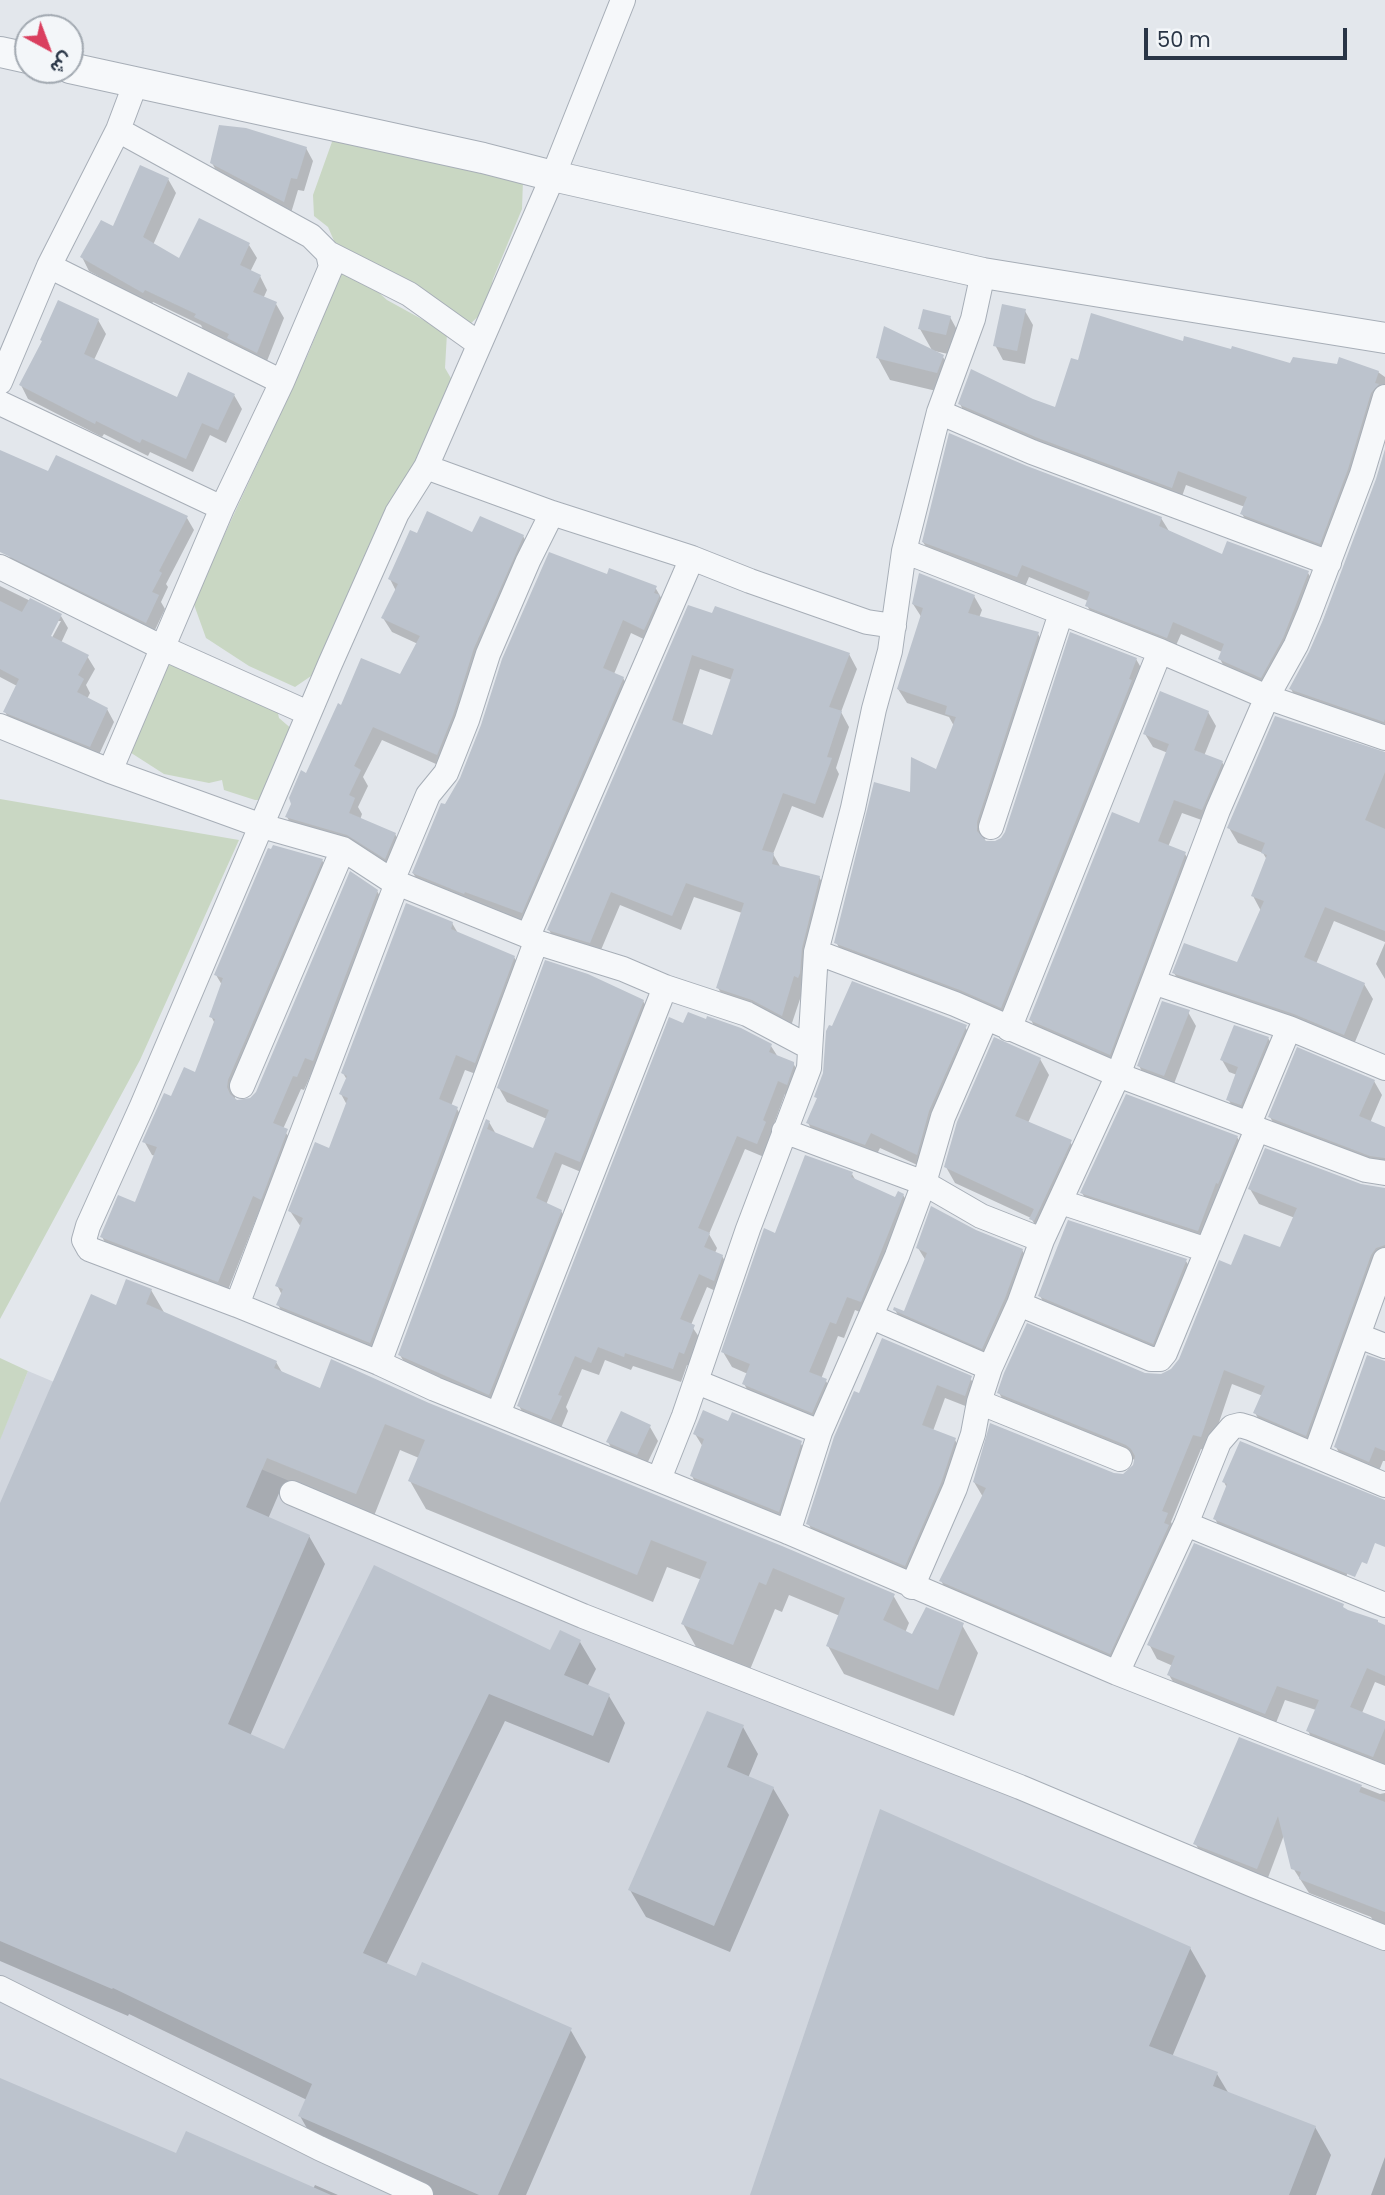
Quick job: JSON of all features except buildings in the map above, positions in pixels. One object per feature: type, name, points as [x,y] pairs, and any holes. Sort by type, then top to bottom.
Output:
[{"type":"street","points":[[622,0],[553,176],[426,467],[397,513],[309,713],[142,1106],[88,1226],[85,1240],[89,1249],[237,1305],[788,1532],[1117,1673],[1385,1778]]},
{"type":"street","points":[[84,71],[483,158],[984,273],[1385,338]]},
{"type":"street","points":[[0,382],[49,266],[118,130],[136,82]]},
{"type":"street","points":[[118,130],[226,192],[311,236],[328,253],[409,294],[479,344]]},
{"type":"street","points":[[110,771],[222,508],[282,382],[331,267],[328,253]]},
{"type":"street","points":[[49,266],[282,382]]},
{"type":"street","points":[[659,1479],[809,1068],[816,952],[853,808],[894,626],[904,551],[939,412],[973,319],[984,273]]},
{"type":"street","points":[[912,1587],[955,1488],[974,1434],[979,1402],[990,1368],[1019,1304],[1042,1240],[1118,1075],[1218,810],[1267,697],[1296,645],[1329,564],[1362,474],[1385,397]]},
{"type":"street","points":[[0,403],[222,508]]},
{"type":"street","points":[[939,412],[1032,452],[1329,564]]},
{"type":"street","points":[[426,467],[552,513],[692,558],[867,622],[894,626]]},
{"type":"street","points":[[237,1305],[428,795],[446,773],[467,720],[488,654],[552,513]]},
{"type":"street","points":[[904,551],[1160,651],[1267,697],[1385,738]]},
{"type":"street","points":[[379,1363],[532,939],[692,558]]},
{"type":"street","points":[[0,567],[163,648],[309,713]]},
{"type":"street","points":[[991,827],[1060,613]]},
{"type":"street","points":[[1009,1029],[1160,651]]},
{"type":"street","points":[[0,726],[110,771],[262,825],[343,849],[394,882],[532,939],[747,1014],[809,1046]]},
{"type":"street","points":[[242,1086],[343,849]]},
{"type":"street","points":[[816,952],[986,1018],[1118,1075],[1366,1170],[1385,1173]]},
{"type":"street","points":[[1153,982],[1289,1028],[1385,1068]]},
{"type":"street","points":[[498,1414],[665,987]]},
{"type":"street","points":[[788,1532],[820,1432],[872,1317],[924,1183],[943,1117],[986,1018]]},
{"type":"street","points":[[1019,1304],[1151,1359],[1160,1359],[1165,1353],[1207,1250],[1289,1028]]},
{"type":"street","points":[[784,1131],[924,1183],[981,1216],[1042,1240]]},
{"type":"street","points":[[1061,1202],[1207,1250]]},
{"type":"street","points":[[1315,1455],[1385,1260]]},
{"type":"street","points":[[872,1317],[990,1368]]},
{"type":"street","points":[[1359,1336],[1385,1346]]},
{"type":"street","points":[[696,1382],[820,1432]]},
{"type":"street","points":[[979,1402],[1120,1459]]},
{"type":"street","points":[[1117,1673],[1186,1524],[1219,1442],[1232,1427],[1250,1427],[1385,1485]]},
{"type":"street","points":[[292,1493],[583,1616],[1020,1787],[1385,1938]]},
{"type":"street","points":[[1186,1524],[1385,1605]]},
{"type":"street","points":[[0,1988],[319,2148],[421,2195]]},
{"type":"shaded area","points":[[28,1371],[1385,1942],[1385,2195],[0,2195],[0,1438]]},
{"type":"green space","points":[[333,139],[523,180],[522,209],[493,279],[486,309],[466,328],[335,243],[328,227],[314,216],[313,195]]},
{"type":"green space","points":[[345,262],[387,300],[447,333],[445,368],[456,387],[314,674],[295,687],[249,666],[206,638],[192,599],[309,352]]},
{"type":"green space","points":[[169,665],[225,673],[276,704],[279,718],[301,737],[286,800],[255,800],[224,790],[222,780],[209,783],[164,774],[125,749],[145,699]]},
{"type":"green space","points":[[0,799],[239,840],[140,1060],[0,1319]]},
{"type":"green space","points":[[0,1358],[28,1371],[0,1440]]}]
